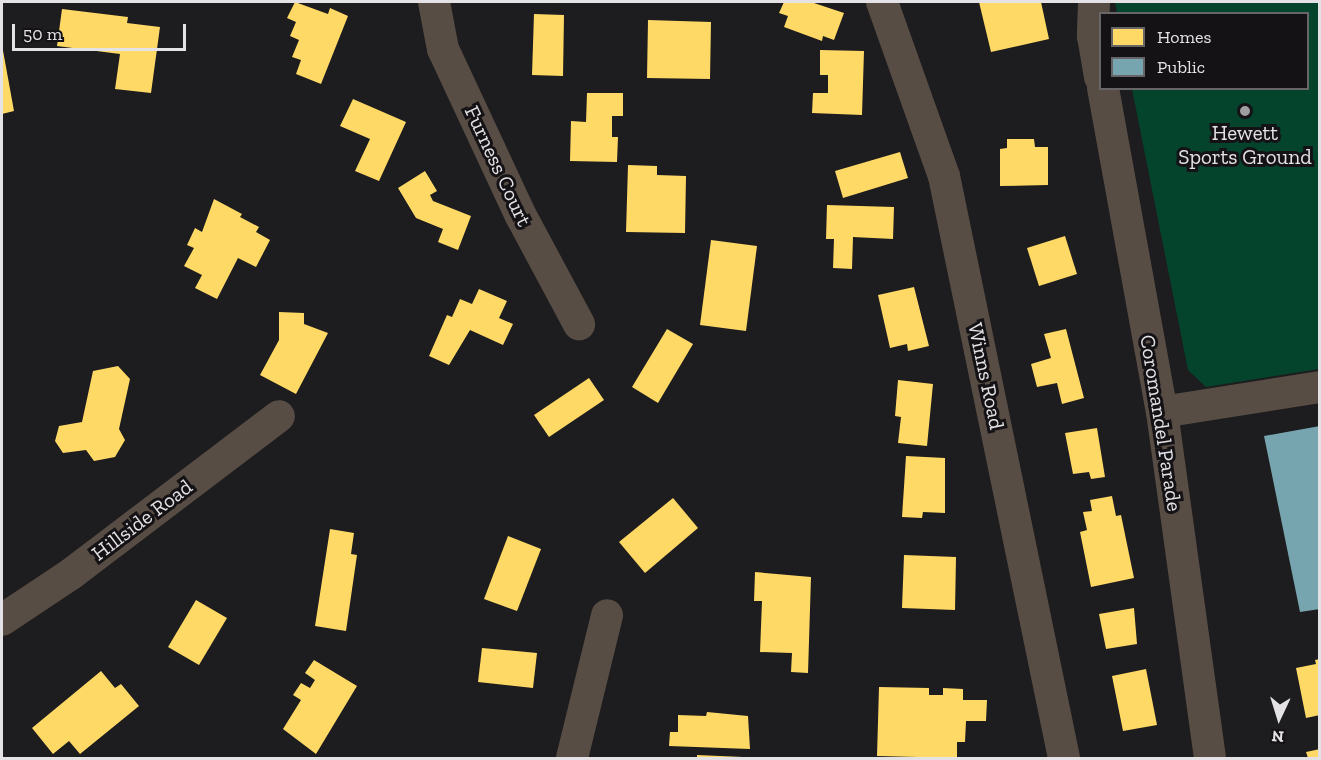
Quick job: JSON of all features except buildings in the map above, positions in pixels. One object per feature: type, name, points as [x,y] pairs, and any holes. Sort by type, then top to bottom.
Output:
[{"type":"street","name":"Furness Court","points":[[434,2],[443,49],[521,216],[579,324]]},
{"type":"street","name":"Winns Road","points":[[882,2],[944,176],[1064,759]]},
{"type":"street","points":[[1094,2],[1093,36],[1099,67]]},
{"type":"street","name":"Coromandel Parade","points":[[1102,90],[1162,412],[1210,759]]},
{"type":"street","points":[[1162,412],[1320,387]]},
{"type":"street","name":"Hillside Road","points":[[2,620],[71,573],[279,416]]},
{"type":"street","points":[[572,759],[607,615]]},
{"type":"green space","points":[[1115,2],[1319,2],[1319,369],[1206,387],[1188,370],[1132,90],[1309,90],[1309,12],[1117,12]]},
{"type":"place","name":"Hewett Sports Ground","points":[[1245,111]]}]
